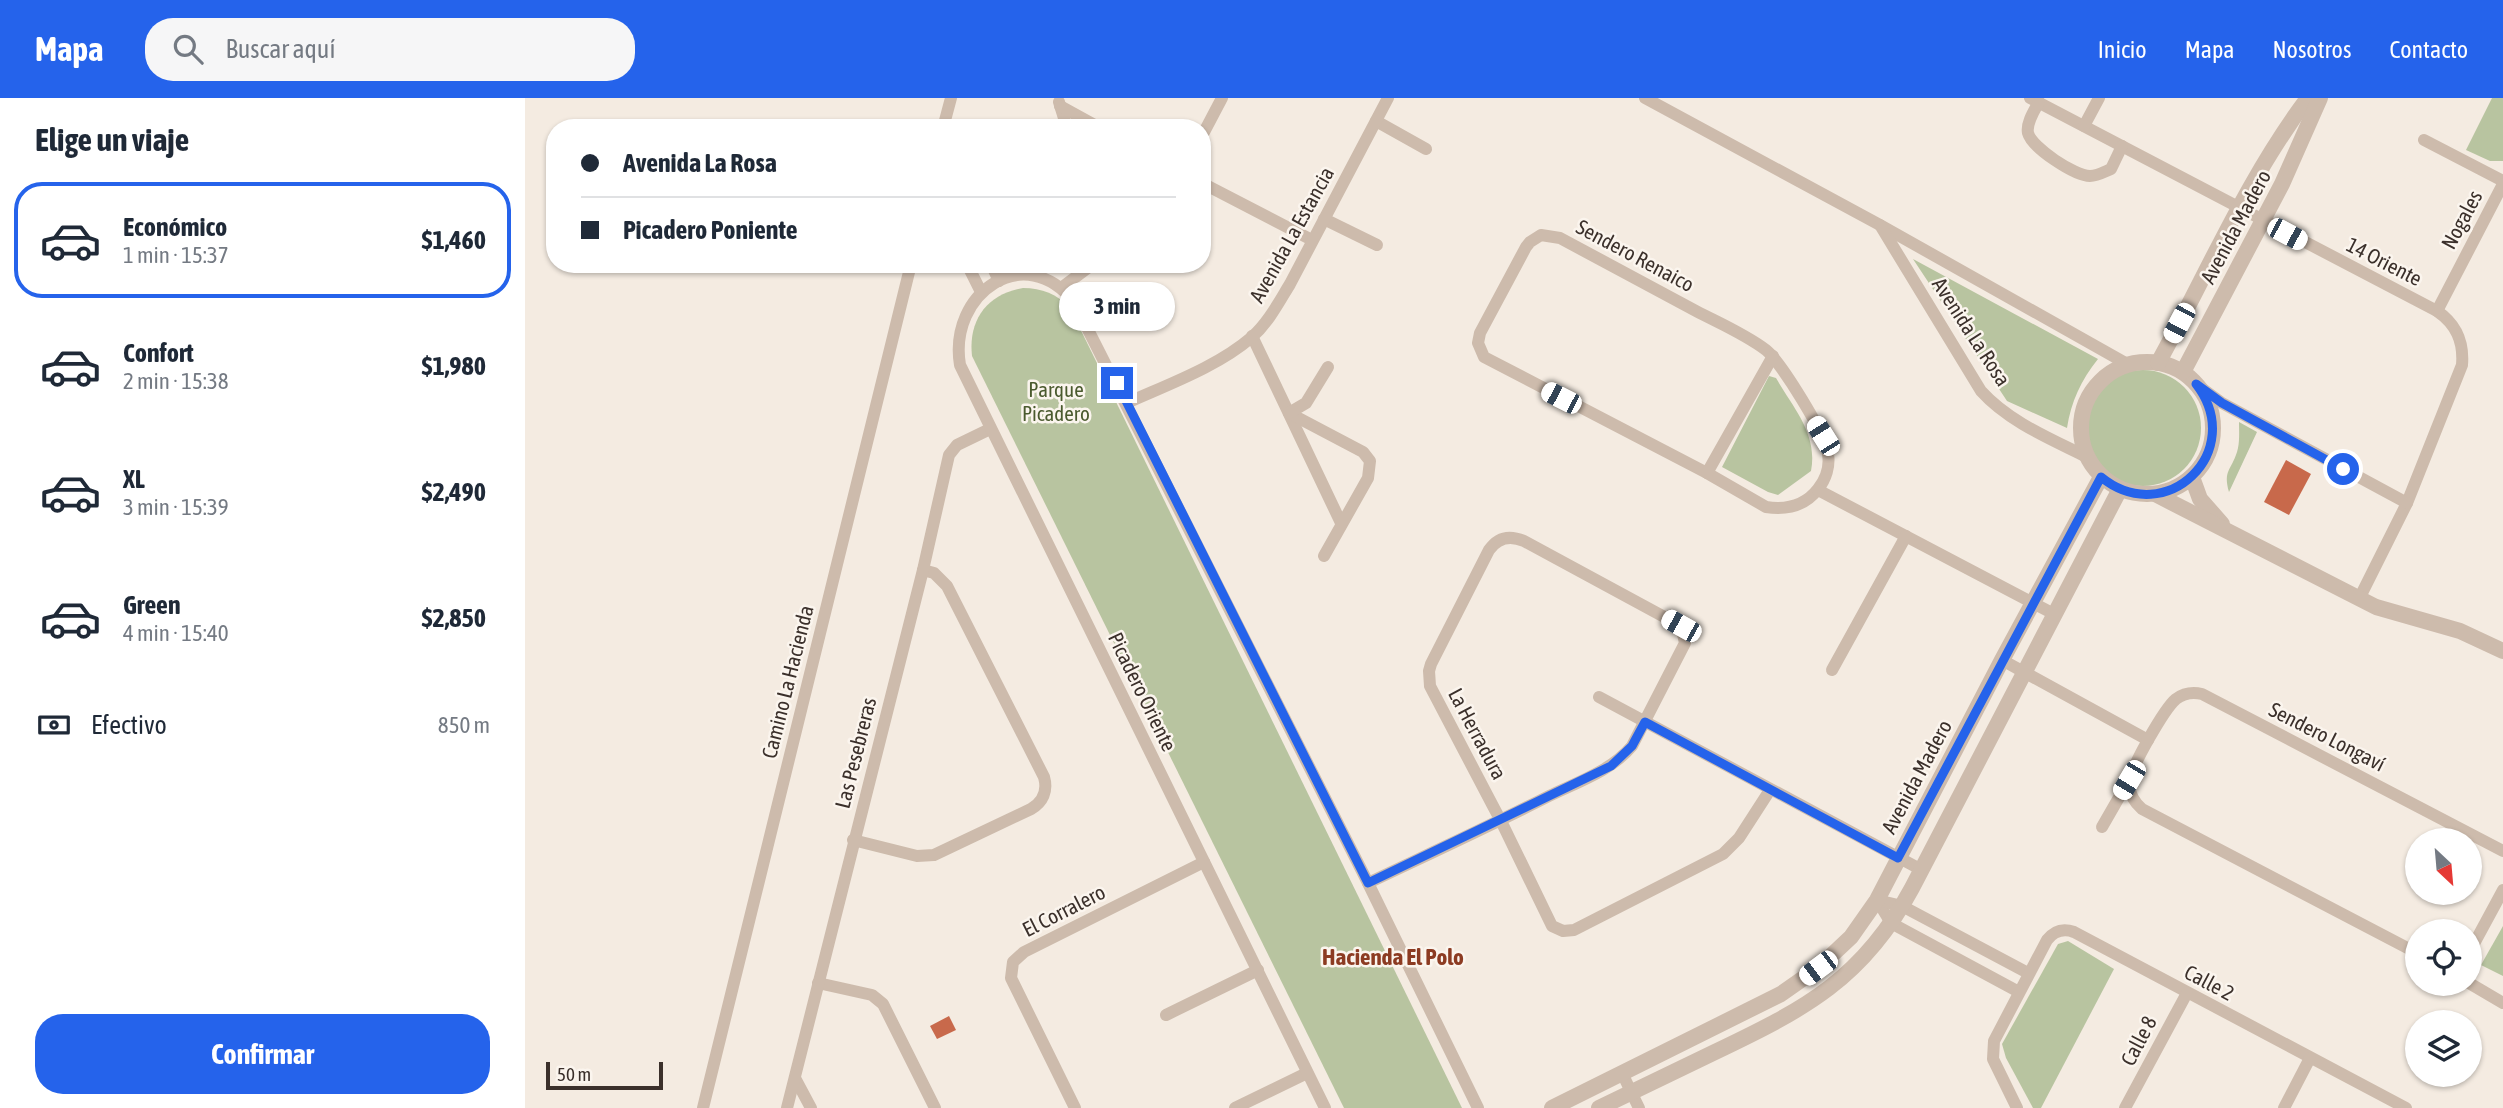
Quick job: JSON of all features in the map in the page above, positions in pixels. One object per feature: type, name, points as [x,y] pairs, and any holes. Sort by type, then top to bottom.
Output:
[{"type":"street","points":[[945,119],[951,98]]},
{"type":"street","points":[[1211,119],[1222,98]]},
{"type":"street","name":"Avenida La Estancia","points":[[1127,403],[1211,364],[1252,336],[1273,312],[1388,98]]},
{"type":"street","name":"Avenida La Rosa","points":[[1645,98],[1880,225],[2129,365]]},
{"type":"street","points":[[2084,126],[2099,98]]},
{"type":"street","name":"Avenida Madero","points":[[2158,363],[2239,208],[2267,159],[2308,98]]},
{"type":"street","name":"Avenida Madero","points":[[2183,373],[2287,174],[2320,98]]},
{"type":"street","points":[[2034,100],[2028,124],[2028,134],[2033,143],[2084,175],[2093,176],[2111,169],[2122,146]]},
{"type":"street","name":"14 Oriente","points":[[2034,100],[2437,311],[2457,332],[2462,348],[2462,365],[2407,503],[2359,599]]},
{"type":"street","points":[[1059,102],[1064,119]]},
{"type":"street","points":[[1059,102],[1086,119]]},
{"type":"street","points":[[1376,121],[1426,149]]},
{"type":"street","points":[[2424,140],[2503,182]]},
{"type":"street","name":"Nogales","points":[[2437,311],[2503,182]]},
{"type":"street","points":[[1211,188],[1313,240]]},
{"type":"street","points":[[1324,219],[1377,246]]},
{"type":"street","name":"Avenida La Rosa","points":[[1880,225],[1981,391],[2012,418],[2087,457]]},
{"type":"street","name":"Sendero Renaico","points":[[1541,235],[1554,235],[1740,334],[1773,356],[1826,444],[1828,464],[1823,482],[1811,497],[1794,506],[1776,508],[1766,507],[1707,473],[1484,357],[1479,349],[1480,333],[1530,242],[1541,235]]},
{"type":"street","name":"Camino La Hacienda","points":[[703,1108],[909,273]]},
{"type":"street","points":[[972,273],[981,292]]},
{"type":"street","points":[[995,273],[999,281],[1032,276],[1053,282],[1074,302],[1368,883],[1478,1108]]},
{"type":"street","points":[[1061,288],[1081,273]]},
{"type":"street","name":"Picadero Oriente","points":[[999,281],[981,292],[963,317],[958,353],[960,365],[1325,1108]]},
{"type":"street","points":[[1252,336],[1341,523]]},
{"type":"street","points":[[1707,473],[1773,356]]},
{"type":"street","points":[[2196,384],[2210,408],[2213,427],[2207,455],[2192,477],[2169,491],[2155,494],[2120,489],[2101,477],[2087,457],[2080,429],[2087,400],[2105,377],[2129,365],[2158,363],[2183,373],[2222,403],[2407,503]]},
{"type":"street","points":[[1289,413],[1306,403],[1328,367]]},
{"type":"street","points":[[1289,413],[1363,452],[1370,461],[1368,478],[1324,556]]},
{"type":"street","name":"Las Pesebreras","points":[[787,1108],[923,570],[949,455],[957,445],[990,429]]},
{"type":"street","name":"Avenida Madero","points":[[1552,1108],[1781,994],[1827,961],[1850,937],[1877,900],[2101,477]]},
{"type":"street","points":[[2192,477],[2200,499],[2228,531]]},
{"type":"street","points":[[1599,1108],[1794,1013],[1850,970],[1891,923],[2120,489]]},
{"type":"street","points":[[1818,490],[2055,614]]},
{"type":"street","points":[[2155,494],[2359,599],[2395,614],[2460,631],[2503,650]]},
{"type":"street","points":[[1832,670],[1906,536]]},
{"type":"street","name":"La Herradura","points":[[1645,722],[1685,643],[1681,626],[1524,541],[1509,537],[1492,545],[1431,664],[1429,679],[1433,692],[1501,821],[1552,926],[1569,932],[1723,854],[1739,838],[1770,789]]},
{"type":"street","points":[[853,840],[917,856],[934,855],[1037,806],[1045,795],[1044,777],[947,586],[934,573],[923,570]]},
{"type":"street","points":[[2002,660],[2148,740]]},
{"type":"street","name":"Sendero Longaví","points":[[2102,827],[2148,740],[2176,699],[2189,693],[2202,694],[2503,850]]},
{"type":"street","points":[[1599,697],[1920,869]]},
{"type":"street","points":[[1368,883],[1611,766],[1632,746],[1645,722]]},
{"type":"street","points":[[2129,780],[2132,797],[2142,809],[2405,947]]},
{"type":"street","name":"El Corralero","points":[[1075,1108],[1011,978],[1013,962],[1020,955],[1204,862]]},
{"type":"street","points":[[2482,929],[2503,890]]},
{"type":"street","points":[[1877,900],[1902,905],[2028,973]]},
{"type":"street","points":[[1877,900],[1891,923],[2019,992]]},
{"type":"street","name":"Calle 2","points":[[2018,1108],[1996,1066],[1992,1052],[1994,1041],[2028,973],[2051,935],[2063,930],[2069,930],[2406,1108]]},
{"type":"street","points":[[1166,1015],[1258,970]]},
{"type":"street","points":[[818,983],[872,995],[883,1004],[935,1108]]},
{"type":"street","points":[[2482,991],[2503,1003]]},
{"type":"street","name":"Calle 8","points":[[2125,1108],[2186,993]]},
{"type":"street","points":[[2284,1108],[2310,1058]]},
{"type":"street","points":[[1235,1108],[1307,1073]]},
{"type":"street","points":[[1622,1073],[1639,1108]]},
{"type":"street","points":[[795,1078],[810,1108]]},
{"type":"green space","points":[[2492,98],[2503,98],[2503,161],[2490,161],[2466,150]]},
{"type":"green space","points":[[1913,259],[2098,359],[2078,392],[2067,428],[2007,401]]},
{"type":"green space","name":"Parque Picadero","points":[[1023,288],[1049,293],[1070,308],[1462,1108],[1344,1108],[972,356],[973,331],[983,311],[999,296]]},
{"type":"green space","points":[[2143,370],[2165,374],[2184,387],[2197,406],[2201,428],[2197,450],[2184,469],[2165,482],[2143,486],[2121,482],[2102,469],[2089,450],[2085,428],[2089,406],[2102,387],[2121,374]]},
{"type":"green space","points":[[1769,376],[1776,378],[1803,422],[1811,445],[1812,458],[1811,471],[1778,495],[1722,467]]},
{"type":"green space","points":[[2239,422],[2257,432],[2229,492],[2227,475],[2238,448]]},
{"type":"green space","points":[[2503,926],[2503,976],[2482,963]]},
{"type":"green space","points":[[2068,941],[2114,969],[2041,1108],[2033,1108],[2006,1058],[2002,1044],[2058,944]]},
{"type":"building","points":[[2286,460],[2311,474],[2289,515],[2264,502]]},
{"type":"building","points":[[949,1016],[956,1030],[937,1039],[930,1026]]},
{"type":"district","name":"Hacienda El Polo","points":[[1393,957]]},
{"type":"route","points":[[1117,383],[1368,883],[1611,766],[1632,746],[1645,722],[1898,858],[2101,477],[2124,491],[2155,494],[2181,485],[2201,467],[2211,446],[2213,427],[2207,399],[2196,384],[2222,403],[2343,469]]}]
